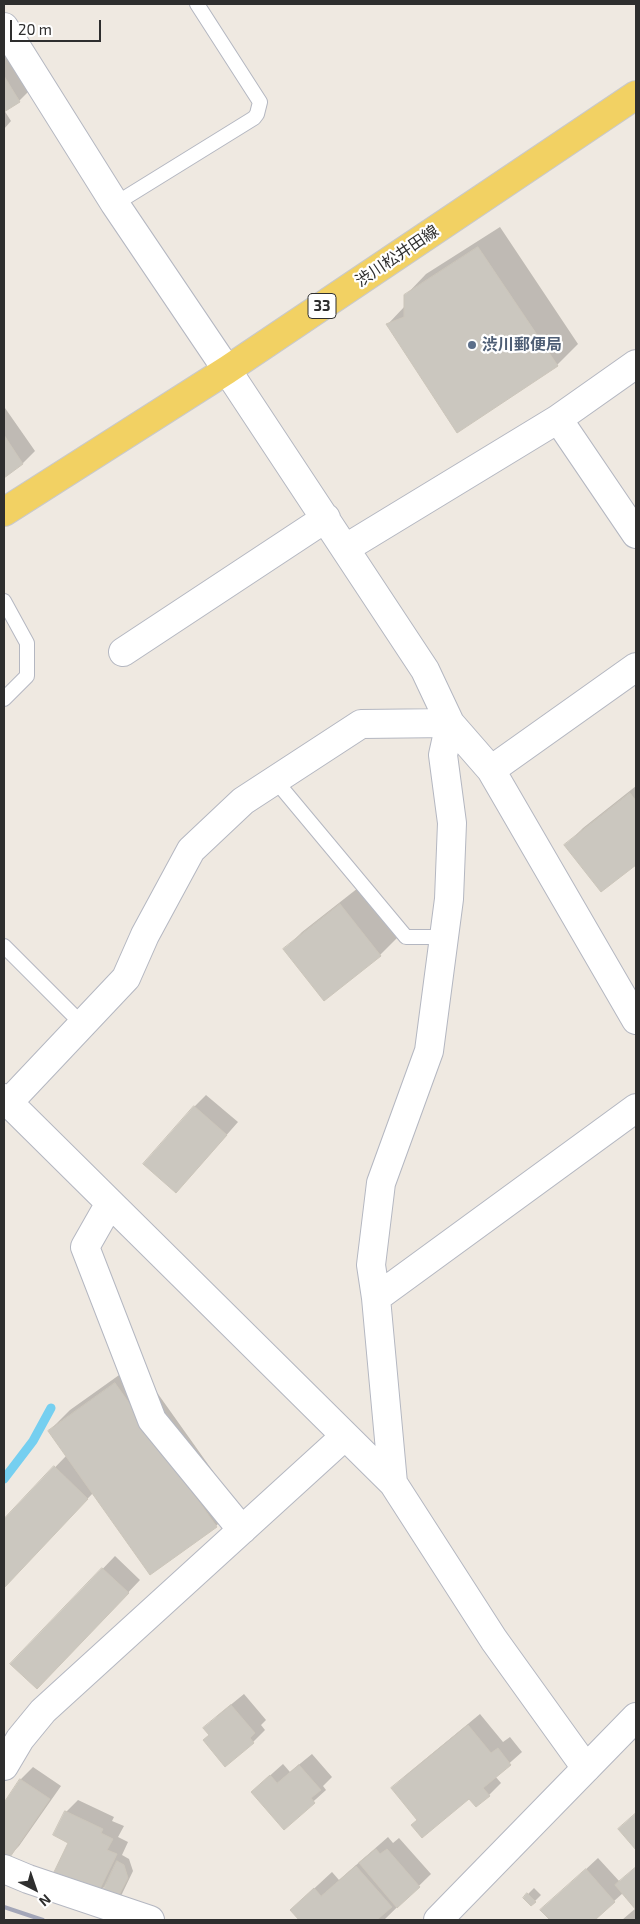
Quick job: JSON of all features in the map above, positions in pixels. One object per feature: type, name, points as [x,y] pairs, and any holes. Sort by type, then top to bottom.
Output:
[{"type":"main road","name":"渋川松井田線","points":[[4,512],[227,370],[636,95]]},
{"type":"street","points":[[4,27],[115,204],[346,548],[425,670],[450,722],[491,770],[636,1020]]},
{"type":"street","points":[[346,548],[558,419],[636,364]]},
{"type":"street","points":[[558,419],[636,534]]},
{"type":"street","points":[[123,652],[326,518]]},
{"type":"street","points":[[491,770],[636,668]]},
{"type":"street","points":[[450,722],[361,724],[243,801],[191,850],[145,935],[126,978],[6,1100],[393,1483],[494,1640],[586,1768]]},
{"type":"street","points":[[393,1483],[376,1298],[371,1265],[380,1183],[429,1050],[449,899],[452,823],[443,754],[450,722]]},
{"type":"street","points":[[376,1298],[636,1108]]},
{"type":"street","points":[[110,1204],[85,1247],[152,1420],[242,1530]]},
{"type":"street","points":[[4,1766],[20,1739],[43,1711],[345,1436]]},
{"type":"street","points":[[438,1920],[636,1717]]},
{"type":"street","points":[[4,1870],[150,1920]]},
{"type":"lane","points":[[115,204],[258,114],[260,102],[197,4]]},
{"type":"lane","points":[[4,601],[27,643],[27,676],[4,699]]},
{"type":"lane","points":[[275,780],[406,937],[444,937]]},
{"type":"lane","points":[[4,946],[82,1024]]},
{"type":"building","points":[[4,76],[20,102],[4,112]]},
{"type":"building","name":"渋川郵便局","points":[[478,247],[558,366],[457,433],[386,324],[404,317],[404,295]]},
{"type":"building","points":[[4,435],[23,464],[4,478]]},
{"type":"building","points":[[630,793],[636,801],[636,865],[601,892],[564,845]]},
{"type":"building","points":[[340,904],[381,956],[324,1001],[283,949]]},
{"type":"building","points":[[194,1106],[227,1135],[176,1193],[143,1164]]},
{"type":"building","points":[[115,1383],[217,1527],[150,1575],[48,1431]]},
{"type":"building","points":[[54,1466],[88,1499],[4,1588],[4,1519]]},
{"type":"building","points":[[102,1568],[129,1593],[37,1689],[10,1664]]},
{"type":"building","points":[[231,1705],[255,1733],[250,1738],[254,1743],[225,1767],[203,1740],[209,1735],[203,1728]]},
{"type":"building","points":[[468,1725],[491,1753],[498,1748],[511,1765],[483,1788],[490,1796],[476,1807],[469,1799],[422,1838],[411,1825],[417,1820],[391,1788]]},
{"type":"building","points":[[299,1765],[321,1790],[311,1798],[315,1803],[284,1830],[251,1792],[270,1775],[277,1783]]},
{"type":"building","points":[[20,1779],[50,1799],[8,1860],[4,1857],[4,1803]]},
{"type":"building","points":[[65,1811],[103,1829],[101,1833],[113,1839],[107,1850],[117,1854],[97,1895],[53,1874],[68,1843],[53,1835]]},
{"type":"building","points":[[636,1813],[636,1850],[618,1829]]},
{"type":"building","points":[[376,1849],[380,1854],[387,1849],[420,1887],[397,1908],[359,1863]]},
{"type":"building","points":[[117,1861],[124,1865],[128,1878],[115,1903],[100,1897]]},
{"type":"building","points":[[356,1866],[392,1907],[379,1920],[299,1920],[290,1910],[314,1888],[321,1896]]},
{"type":"building","points":[[636,1867],[636,1910],[615,1885]]},
{"type":"building","points":[[586,1869],[615,1902],[595,1920],[550,1920],[540,1910]]},
{"type":"building","points":[[527,1893],[536,1902],[531,1906],[523,1898]]},
{"type":"waterway","points":[[4,1479],[33,1441],[51,1408]]},
{"type":"railway","points":[[4,1907],[43,1920]]},
{"type":"place","name":"渋川郵便局","points":[[472,345]]}]
